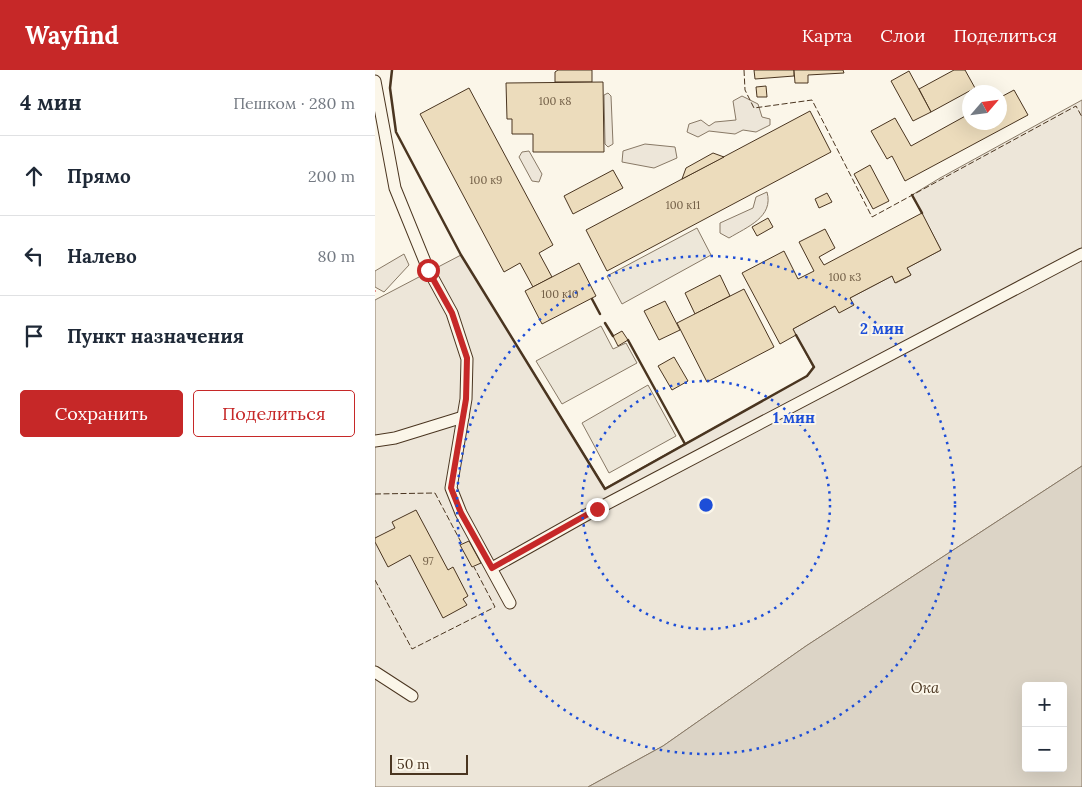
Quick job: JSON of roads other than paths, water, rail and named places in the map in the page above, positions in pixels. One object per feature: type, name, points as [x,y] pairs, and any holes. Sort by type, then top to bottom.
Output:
[{"type":"lane","points":[[375,81],[395,188],[428,270],[452,313],[467,358],[466,399],[451,488],[461,513],[510,603]]},
{"type":"lane","points":[[492,568],[597,509],[1082,254]]},
{"type":"lane","points":[[375,441],[395,438],[463,417]]},
{"type":"lane","points":[[375,672],[412,696]]},
{"type":"water","name":"Ока","points":[[1082,466],[1082,787],[588,787],[663,746],[806,646]]}]
